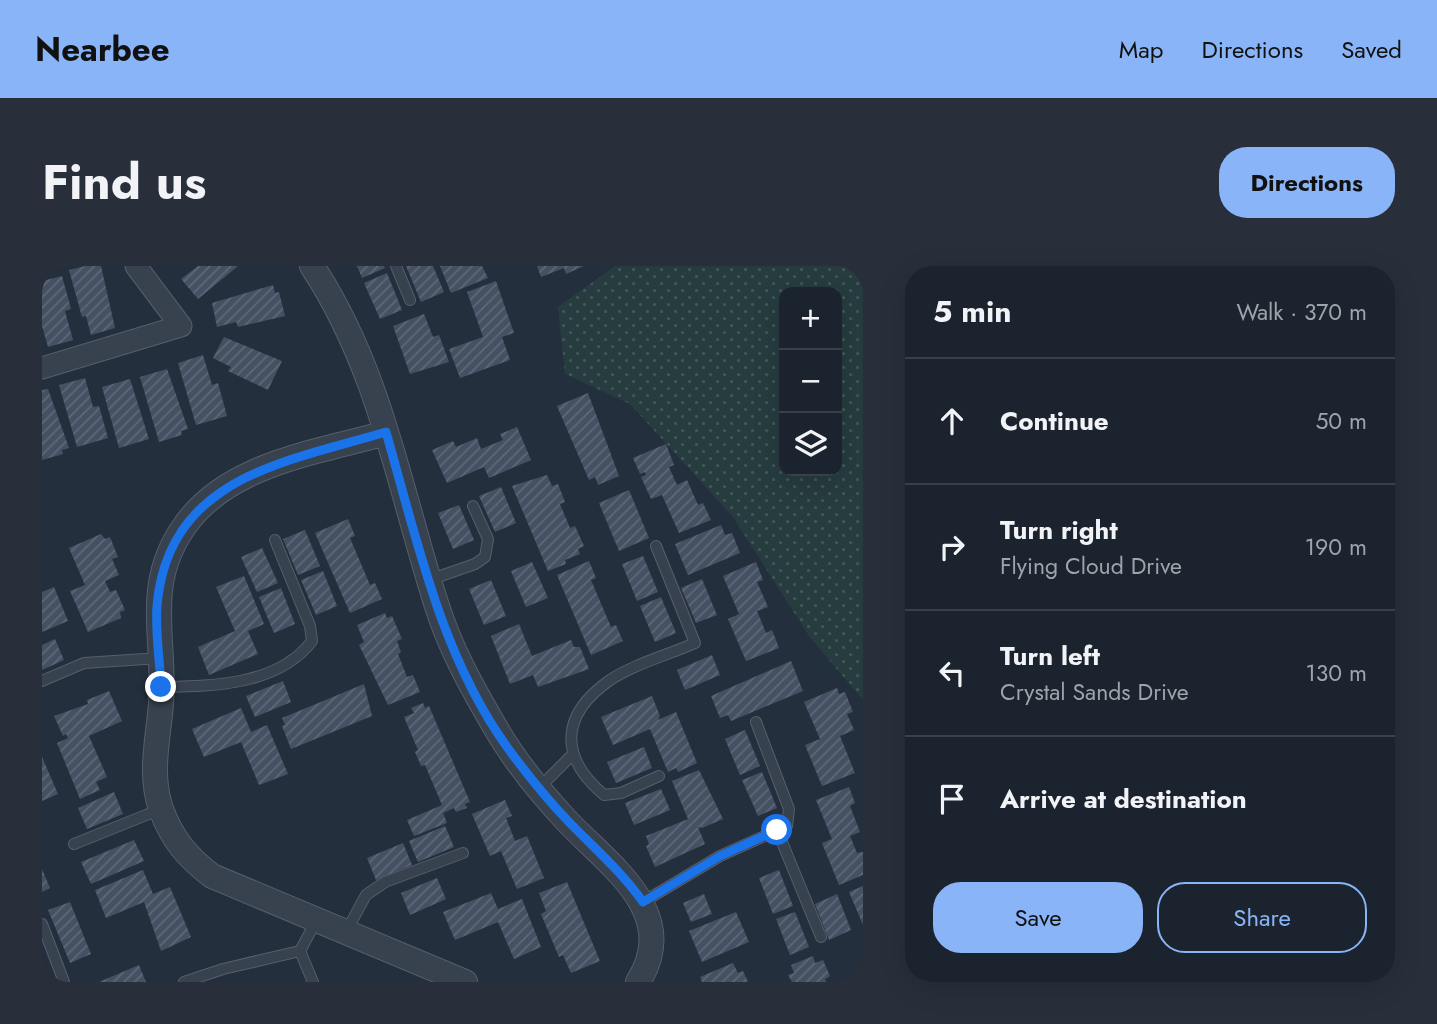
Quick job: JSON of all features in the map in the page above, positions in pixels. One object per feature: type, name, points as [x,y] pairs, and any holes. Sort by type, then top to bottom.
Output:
[{"type":"street","points":[[42,368],[181,326],[136,266]]},
{"type":"street","points":[[312,266],[330,293],[362,356],[429,580],[451,643],[471,686],[505,744],[538,788],[628,882],[643,902],[651,922],[651,951],[640,980]]},
{"type":"street","points":[[386,432],[258,470],[219,491],[186,523],[165,565],[157,607],[161,687],[153,778],[161,809],[184,853],[212,876],[465,982]]},
{"type":"lane","points":[[396,266],[410,300]]},
{"type":"lane","points":[[429,580],[475,564],[485,557],[488,539],[473,506]]},
{"type":"lane","points":[[161,687],[242,681],[289,662],[312,641],[310,626],[275,540]]},
{"type":"lane","points":[[656,546],[695,643],[611,679],[576,713],[570,737],[572,755],[588,781],[604,795],[621,793],[659,776]]},
{"type":"lane","points":[[42,681],[84,663],[160,658]]},
{"type":"lane","points":[[643,902],[720,856],[787,826],[789,809],[756,722]]},
{"type":"lane","points":[[538,788],[572,755]]},
{"type":"lane","points":[[74,844],[161,809]]},
{"type":"lane","points":[[777,830],[821,937]]},
{"type":"lane","points":[[346,932],[366,895],[385,882],[463,853]]},
{"type":"lane","points":[[184,982],[300,951],[317,919]]},
{"type":"lane","points":[[42,924],[64,982]]},
{"type":"lane","points":[[300,951],[313,982]]},
{"type":"green space","points":[[615,266],[863,266],[863,700],[809,636],[733,517],[630,404],[565,374],[558,307]]},
{"type":"building","points":[[101,266],[115,328],[91,335],[86,316],[82,317],[69,270]]},
{"type":"building","points":[[198,266],[238,266],[198,299],[181,279]]},
{"type":"building","points":[[357,266],[384,266],[385,268],[362,278]]},
{"type":"building","points":[[406,266],[433,266],[444,292],[421,302]]},
{"type":"building","points":[[440,266],[482,266],[488,278],[451,293]]},
{"type":"building","points":[[537,266],[584,266],[566,274],[564,268],[541,277]]},
{"type":"building","points":[[387,273],[402,310],[380,319],[364,283]]},
{"type":"building","points":[[62,276],[71,309],[65,311],[73,340],[48,347],[42,326],[42,281]]},
{"type":"building","points":[[496,281],[514,333],[502,337],[510,360],[460,378],[449,349],[483,337],[467,292]]},
{"type":"building","points":[[273,285],[275,293],[279,292],[285,316],[238,327],[236,322],[217,327],[212,303]]},
{"type":"building","points":[[424,314],[433,337],[439,335],[449,362],[410,374],[393,326]]},
{"type":"building","points":[[224,337],[282,361],[268,390],[228,371],[231,367],[213,358]]},
{"type":"building","points":[[203,355],[212,385],[218,383],[227,416],[196,425],[178,363]]},
{"type":"building","points":[[167,369],[188,429],[181,431],[182,435],[159,442],[140,377]]},
{"type":"building","points":[[85,378],[93,407],[99,406],[108,438],[77,447],[59,385]]},
{"type":"building","points":[[130,379],[149,439],[119,448],[102,387]]},
{"type":"building","points":[[48,389],[69,448],[62,450],[63,454],[42,460],[42,390]]},
{"type":"building","points":[[588,393],[619,476],[598,485],[595,477],[589,480],[557,406]]},
{"type":"building","points":[[517,427],[531,460],[489,478],[484,467],[447,483],[432,450],[453,441],[456,447],[477,438],[481,449],[503,440],[500,434]]},
{"type":"building","points":[[666,444],[674,465],[669,467],[677,485],[687,480],[698,505],[703,503],[711,520],[679,533],[662,495],[651,499],[641,477],[646,475],[645,472],[640,474],[633,458]]},
{"type":"building","points":[[547,475],[552,486],[558,484],[565,502],[560,504],[570,528],[575,526],[584,546],[578,549],[580,554],[565,560],[566,564],[548,571],[512,486]]},
{"type":"building","points":[[501,487],[516,523],[495,532],[479,496]]},
{"type":"building","points":[[629,490],[649,538],[619,551],[599,503]]},
{"type":"building","points":[[459,505],[474,540],[453,549],[438,513]]},
{"type":"building","points":[[348,519],[355,536],[350,538],[370,585],[375,583],[382,599],[350,613],[315,533]]},
{"type":"building","points":[[721,525],[725,535],[732,533],[740,553],[688,575],[675,544]]},
{"type":"building","points":[[305,530],[320,566],[298,575],[283,539]]},
{"type":"building","points":[[101,534],[105,539],[110,537],[118,557],[112,559],[119,575],[105,581],[110,592],[116,590],[125,610],[120,612],[121,618],[88,632],[70,591],[85,585],[69,548]]},
{"type":"building","points":[[262,548],[278,583],[257,592],[241,557]]},
{"type":"building","points":[[643,556],[658,592],[637,601],[622,564]]},
{"type":"building","points":[[589,561],[596,578],[591,580],[611,627],[616,625],[623,641],[591,655],[557,575]]},
{"type":"building","points":[[532,562],[548,598],[526,607],[511,571]]},
{"type":"building","points":[[756,562],[763,580],[757,582],[768,607],[757,611],[766,633],[772,630],[779,648],[746,661],[728,619],[739,614],[723,576]]},
{"type":"building","points":[[323,571],[337,606],[316,615],[301,580]]},
{"type":"building","points":[[244,576],[264,624],[248,631],[258,654],[209,675],[198,647],[235,631],[216,587]]},
{"type":"building","points":[[702,579],[717,615],[696,623],[681,588]]},
{"type":"building","points":[[491,580],[506,616],[484,625],[469,589]]},
{"type":"building","points":[[54,587],[68,621],[42,632],[42,592]]},
{"type":"building","points":[[281,588],[295,624],[274,633],[259,597]]},
{"type":"building","points":[[661,597],[676,633],[655,642],[640,606]]},
{"type":"building","points":[[385,613],[387,618],[392,616],[402,639],[397,641],[401,652],[398,654],[407,677],[413,675],[420,692],[388,705],[359,645],[364,642],[357,625]]},
{"type":"building","points":[[519,624],[532,656],[571,640],[574,647],[580,647],[589,669],[538,687],[533,675],[510,684],[491,636]]},
{"type":"building","points":[[55,639],[64,660],[42,670],[42,645]]},
{"type":"building","points":[[712,655],[720,675],[685,690],[677,670]]},
{"type":"building","points":[[791,661],[803,691],[731,721],[728,715],[720,718],[711,696]]},
{"type":"building","points":[[283,681],[291,702],[255,717],[246,696]]},
{"type":"building","points":[[364,684],[372,716],[291,749],[282,726],[285,725],[282,718]]},
{"type":"building","points":[[837,688],[839,694],[845,692],[853,712],[847,714],[854,730],[840,736],[855,773],[822,786],[805,745],[820,739],[804,702]]},
{"type":"building","points":[[109,691],[122,721],[89,736],[107,777],[96,782],[100,790],[80,799],[57,743],[68,738],[66,734],[63,736],[54,716],[88,704],[87,700]]},
{"type":"building","points":[[652,696],[660,716],[658,720],[676,712],[697,763],[678,772],[676,768],[668,772],[650,729],[613,745],[601,717]]},
{"type":"building","points":[[423,703],[425,708],[429,706],[470,802],[465,804],[467,808],[456,812],[454,808],[443,813],[447,823],[414,836],[407,820],[442,805],[425,765],[421,766],[415,752],[418,750],[404,717],[414,713],[411,708]]},
{"type":"building","points":[[241,708],[251,732],[267,725],[288,774],[259,785],[241,742],[204,757],[192,729]]},
{"type":"building","points":[[745,730],[760,766],[740,775],[725,739]]},
{"type":"building","points":[[644,747],[652,768],[616,783],[607,762]]},
{"type":"building","points":[[42,757],[58,794],[42,801]]},
{"type":"building","points":[[699,770],[723,819],[702,828],[698,827],[705,844],[655,867],[646,846],[649,844],[646,836],[688,819],[672,781]]},
{"type":"building","points":[[762,772],[777,808],[758,816],[742,780]]},
{"type":"building","points":[[849,787],[855,803],[850,806],[860,832],[850,836],[857,853],[863,852],[863,875],[839,885],[822,843],[832,839],[816,800]]},
{"type":"building","points":[[661,789],[670,810],[634,825],[625,803]]},
{"type":"building","points":[[114,792],[123,814],[87,829],[78,808]]},
{"type":"building","points":[[505,800],[512,816],[506,818],[515,841],[527,836],[544,878],[517,889],[501,851],[490,856],[472,814]]},
{"type":"building","points":[[445,826],[454,847],[418,862],[409,841]]},
{"type":"building","points":[[134,840],[144,861],[91,884],[81,862]]},
{"type":"building","points":[[403,843],[412,865],[376,880],[367,858]]},
{"type":"building","points":[[42,869],[50,888],[42,892]]},
{"type":"building","points":[[143,870],[153,894],[170,887],[191,937],[161,951],[144,902],[106,918],[95,890]]},
{"type":"building","points":[[779,870],[793,906],[773,914],[759,878]]},
{"type":"building","points":[[437,878],[446,899],[410,915],[401,893]]},
{"type":"building","points":[[567,882],[600,961],[571,973],[563,955],[559,957],[541,914],[546,911],[539,893]]},
{"type":"building","points":[[863,886],[863,925],[849,892]]},
{"type":"building","points":[[491,893],[498,909],[522,899],[541,947],[514,959],[498,922],[455,940],[443,912]]},
{"type":"building","points":[[704,894],[712,914],[691,922],[683,903]]},
{"type":"building","points":[[837,894],[851,930],[829,940],[815,904]]},
{"type":"building","points":[[70,902],[91,954],[70,963],[48,910]]},
{"type":"building","points":[[736,912],[749,942],[702,962],[689,931]]},
{"type":"building","points":[[795,912],[809,947],[790,955],[776,919]]},
{"type":"building","points":[[813,956],[815,963],[823,960],[830,976],[825,979],[826,982],[792,982],[788,975],[794,973],[791,965]]},
{"type":"building","points":[[733,963],[738,973],[743,971],[748,982],[702,982],[700,977]]},
{"type":"building","points":[[139,965],[146,982],[99,982]]},
{"type":"route","points":[[161,687],[157,607],[165,565],[186,523],[219,491],[258,470],[386,432],[436,605],[471,686],[505,744],[538,788],[628,882],[643,902],[720,856],[777,830]]}]
